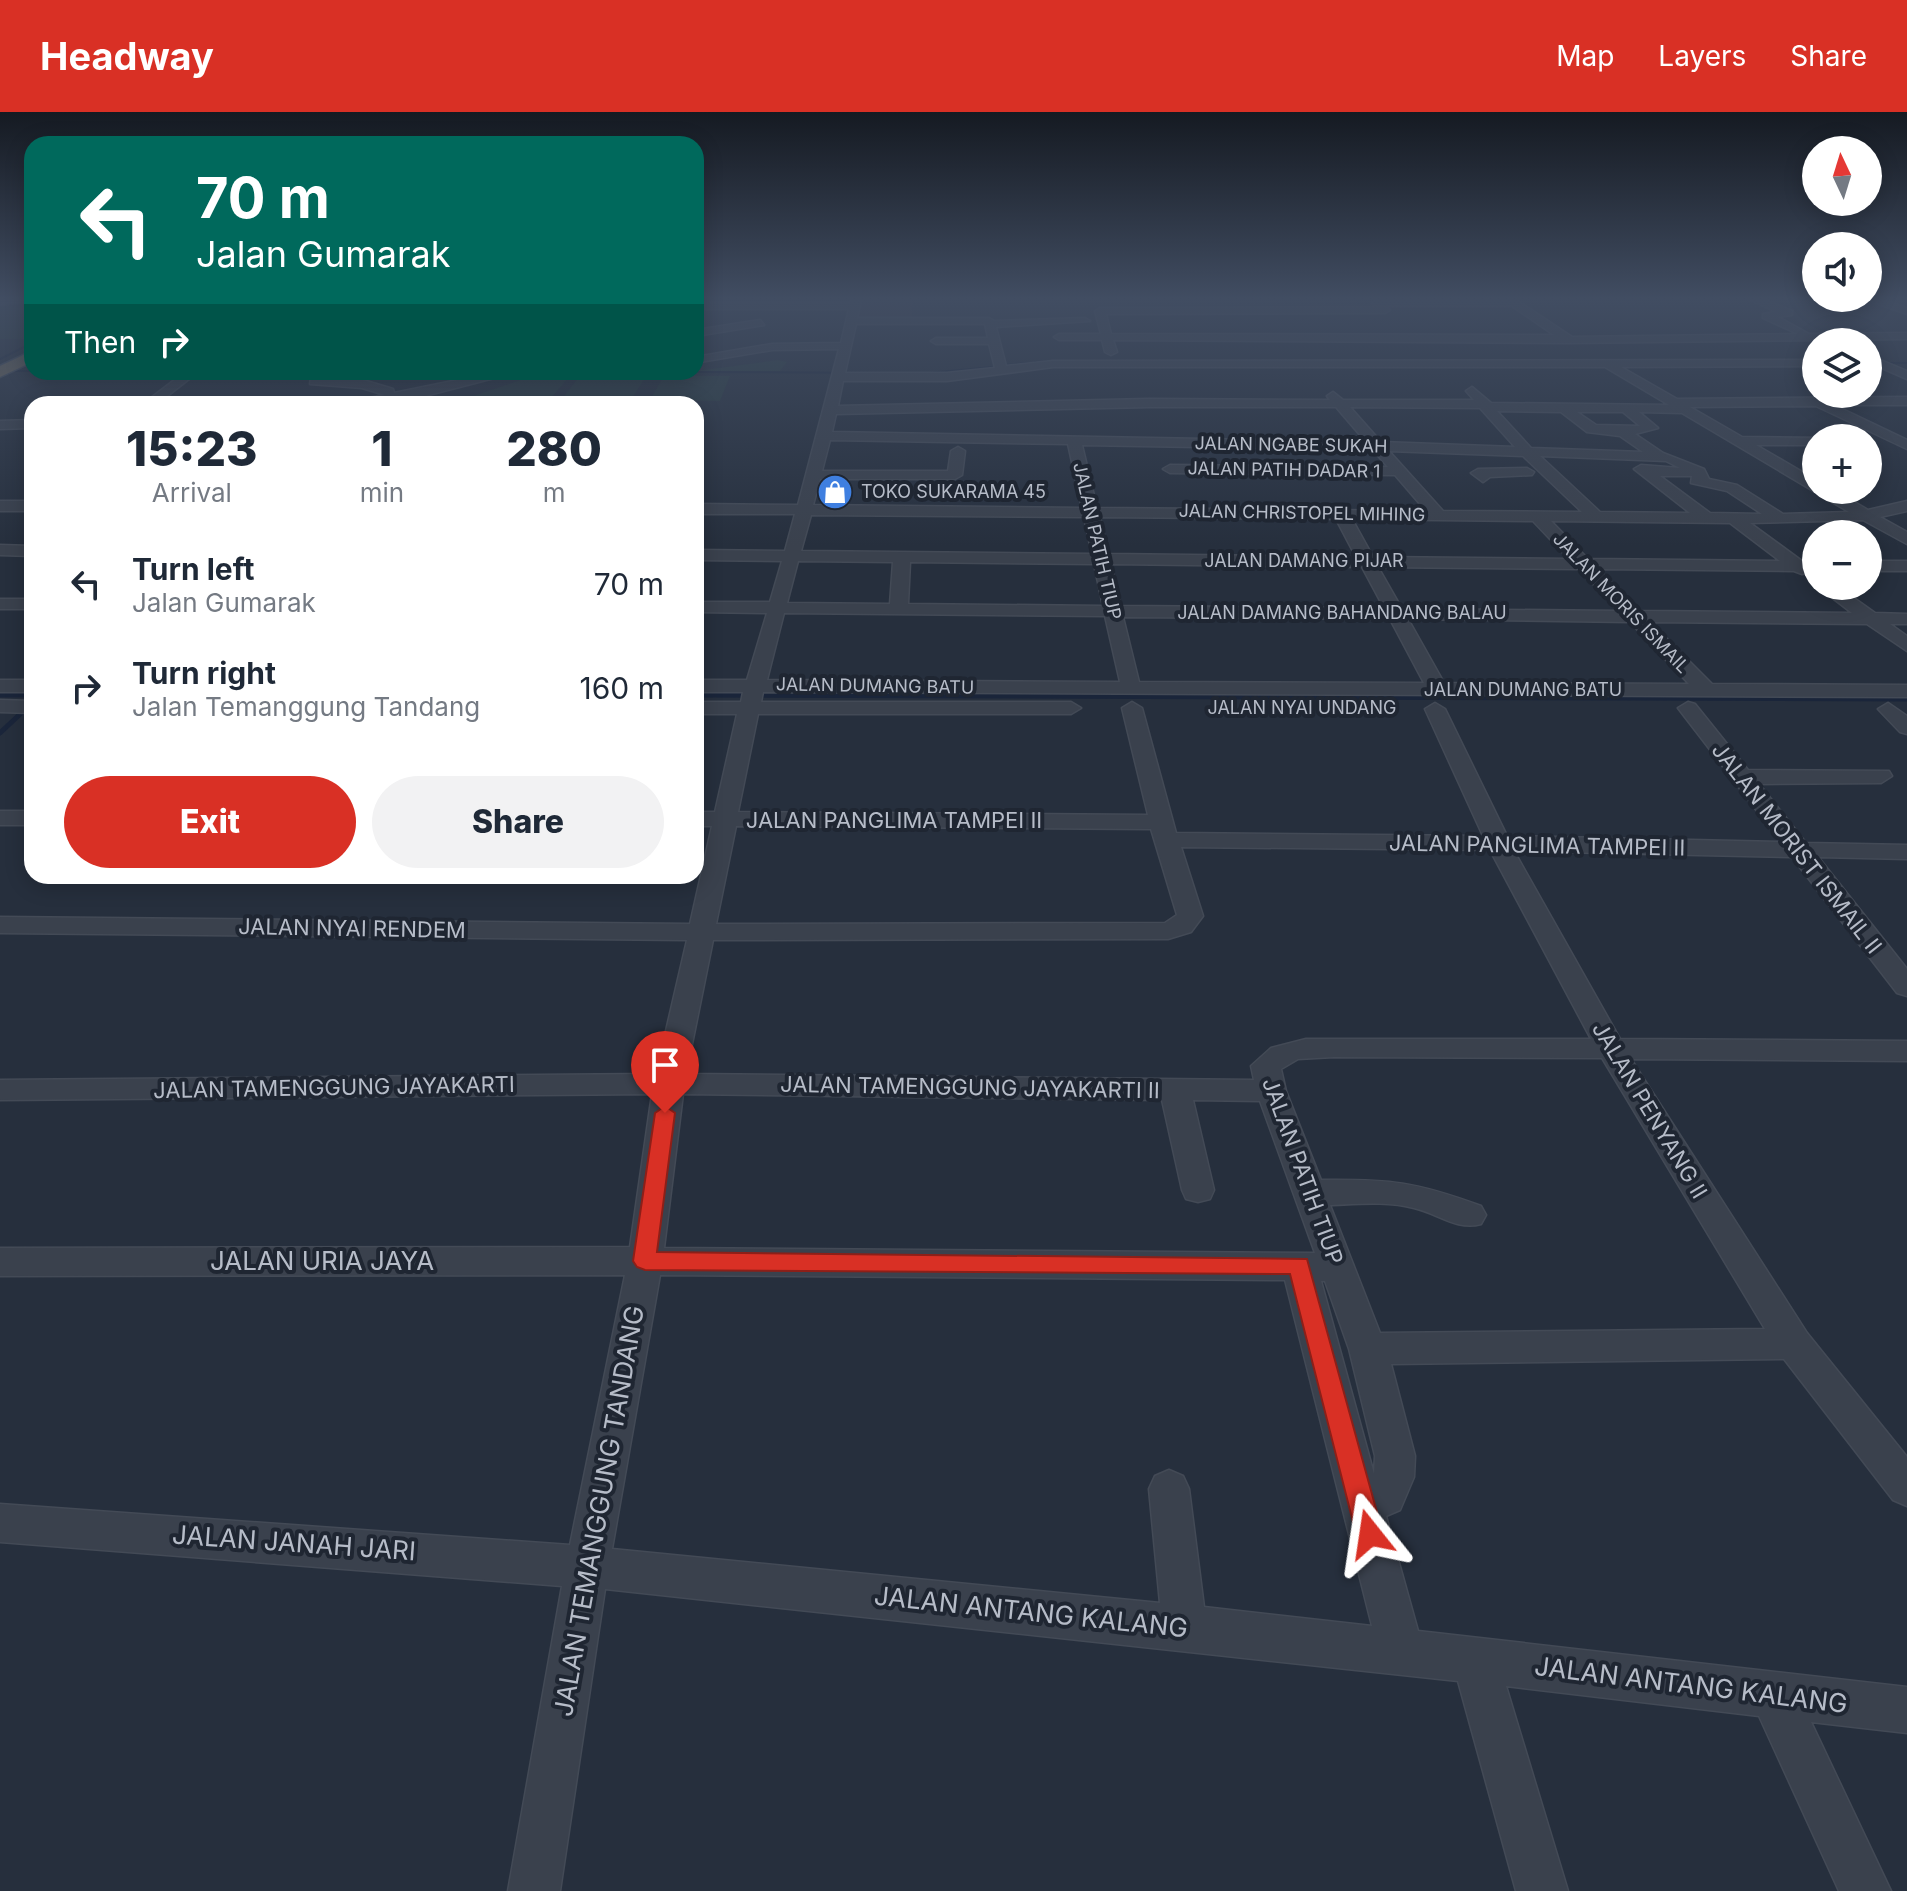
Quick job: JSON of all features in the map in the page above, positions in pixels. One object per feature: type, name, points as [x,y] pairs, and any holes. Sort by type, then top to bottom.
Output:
[{"type":"street","points":[[160,396],[181,380]]},
{"type":"street","points":[[316,380],[363,384],[398,396]]},
{"type":"street","points":[[405,396],[477,380]]},
{"type":"street","name":"JALAN TEMANGGUNG TANDANG","points":[[534,1891],[587,1567],[645,1261],[669,1084],[703,932],[709,818],[752,696],[838,380]]},
{"type":"street","points":[[954,380],[972,389]]},
{"type":"street","points":[[1325,380],[1339,403],[1375,446],[1438,515]]},
{"type":"street","points":[[1460,380],[1488,401],[1518,441],[1595,516]]},
{"type":"street","points":[[1636,380],[1802,478]]},
{"type":"street","points":[[1421,388],[1437,404]]},
{"type":"street","points":[[1625,391],[1653,390]]},
{"type":"street","points":[[1793,390],[1802,394]]},
{"type":"street","points":[[830,410],[1147,398],[1437,404],[1488,401],[1564,408],[1627,409],[1802,402]]},
{"type":"street","points":[[1882,401],[1907,401]]},
{"type":"street","points":[[1886,401],[1907,411]]},
{"type":"street","points":[[1564,408],[1592,429],[1623,432],[1651,428],[1627,409]]},
{"type":"street","points":[[1831,408],[1904,442]]},
{"type":"street","points":[[0,425],[24,424]]},
{"type":"street","points":[[1623,432],[1660,457]]},
{"type":"street","name":"JALAN NGABE SUKAH","points":[[824,436],[1375,446],[1532,456],[1676,458],[1703,477],[1696,480],[1732,488],[1779,518]]},
{"type":"street","name":"JALAN PATIH TIUP","points":[[1074,439],[1164,831]]},
{"type":"street","points":[[1518,441],[1576,442]]},
{"type":"street","points":[[1739,441],[1802,441]]},
{"type":"street","points":[[1882,441],[1904,442]]},
{"type":"street","points":[[1165,443],[1176,491]]},
{"type":"street","points":[[814,475],[955,475],[958,451]]},
{"type":"street","points":[[1502,459],[1532,456]]},
{"type":"street","points":[[1624,457],[1706,518]]},
{"type":"street","name":"JALAN PATIH DADAR 1","points":[[1176,491],[1398,471]]},
{"type":"street","points":[[1483,478],[1478,473],[1548,472]]},
{"type":"street","points":[[1645,472],[1699,472]]},
{"type":"street","name":"JALAN CHRISTOPEL MIHING","points":[[704,509],[1091,511],[1176,491],[1341,514],[1801,519],[1866,515],[1907,506]]},
{"type":"street","points":[[1766,495],[1801,519]]},
{"type":"street","points":[[1847,504],[1907,539]]},
{"type":"street","points":[[0,506],[24,506]]},
{"type":"street","name":"JALAN PENYANG II","points":[[1341,514],[1364,561],[1397,614],[1499,845],[1610,1048],[1794,1344],[1820,1381],[1907,1487]]},
{"type":"street","name":"JALAN MORIS ISMAIL","points":[[1537,516],[1707,691]]},
{"type":"street","points":[[1733,518],[1802,563]]},
{"type":"street","points":[[0,550],[24,551]]},
{"type":"street","name":"JALAN DAMANG PIJAR","points":[[704,555],[1802,566]]},
{"type":"street","points":[[899,608],[902,557]]},
{"type":"street","points":[[1882,565],[1907,566]]},
{"type":"street","points":[[1189,587],[1197,612]]},
{"type":"street","points":[[1845,600],[1907,645]]},
{"type":"street","points":[[0,604],[24,604]]},
{"type":"street","name":"JALAN DAMANG BAHANDANG BALAU","points":[[704,607],[1907,619]]},
{"type":"street","points":[[0,686],[24,686]]},
{"type":"street","points":[[704,687],[752,696]]},
{"type":"street","name":"JALAN DUMANG BATU","points":[[1436,699],[1707,691],[1907,691]]},
{"type":"street","name":"JALAN NYAI UNDANG","points":[[704,706],[752,696],[1436,699],[1688,708],[1898,710]]},
{"type":"street","name":"JALAN MORIST ISMAIL II","points":[[1688,708],[1796,850],[1907,987]]},
{"type":"street","points":[[1898,710],[1907,728]]},
{"type":"street","points":[[1740,777],[1881,776]]},
{"type":"street","points":[[0,818],[24,818]]},
{"type":"street","name":"JALAN PANGLIMA TAMPEI II","points":[[709,818],[1164,831],[1499,845],[1907,852]]},
{"type":"street","name":"JALAN NYAI RENDEM","points":[[0,925],[703,932],[1168,931],[1182,926],[1190,916],[1164,831]]},
{"type":"street","name":"JALAN PATIH TIUP","points":[[1362,1505],[1386,1497],[1394,1477],[1395,1456],[1368,1349],[1271,1091],[1266,1066],[1277,1055],[1293,1049],[1464,1046],[1907,1051]]},
{"type":"street","name":"JALAN TAMENGGUNG JAYAKARTI II","points":[[669,1084],[1271,1091]]},
{"type":"street","name":"JALAN TAMENGGUNG JAYAKARTI","points":[[0,1090],[669,1084]]},
{"type":"street","points":[[1175,1090],[1198,1190]]},
{"type":"street","points":[[1310,1193],[1384,1191],[1419,1196],[1469,1215]]},
{"type":"street","name":"JALAN URIA JAYA","points":[[0,1262],[645,1261],[1337,1267]]},
{"type":"street","points":[[1299,1265],[1401,1651]]},
{"type":"street","points":[[1368,1349],[1794,1344]]},
{"type":"street","points":[[1169,1489],[1184,1627]]},
{"type":"street","name":"JALAN JANAH JARI","points":[[0,1523],[587,1567]]},
{"type":"street","name":"JALAN ANTANG KALANG","points":[[587,1567],[1184,1627],[1907,1710]]},
{"type":"street","points":[[1475,1660],[1542,1891]]},
{"type":"street","points":[[1774,1696],[1865,1891]]},
{"type":"shaded area","points":[[521,380],[566,380],[553,396],[473,396]]},
{"type":"shaded area","points":[[577,380],[643,380],[634,396],[564,396]]},
{"type":"shaded area","points":[[662,380],[728,380],[720,401],[704,401],[704,396],[652,396]]},
{"type":"waterway","points":[[0,695],[24,695]]},
{"type":"waterway","points":[[704,695],[1907,699]]},
{"type":"waterway","points":[[0,733],[24,710]]},
{"type":"place","name":"TOKO SUKARAMA 45","points":[[835,492]]},
{"type":"route","points":[[665,1113],[645,1261],[1299,1265],[1370,1534]]}]
